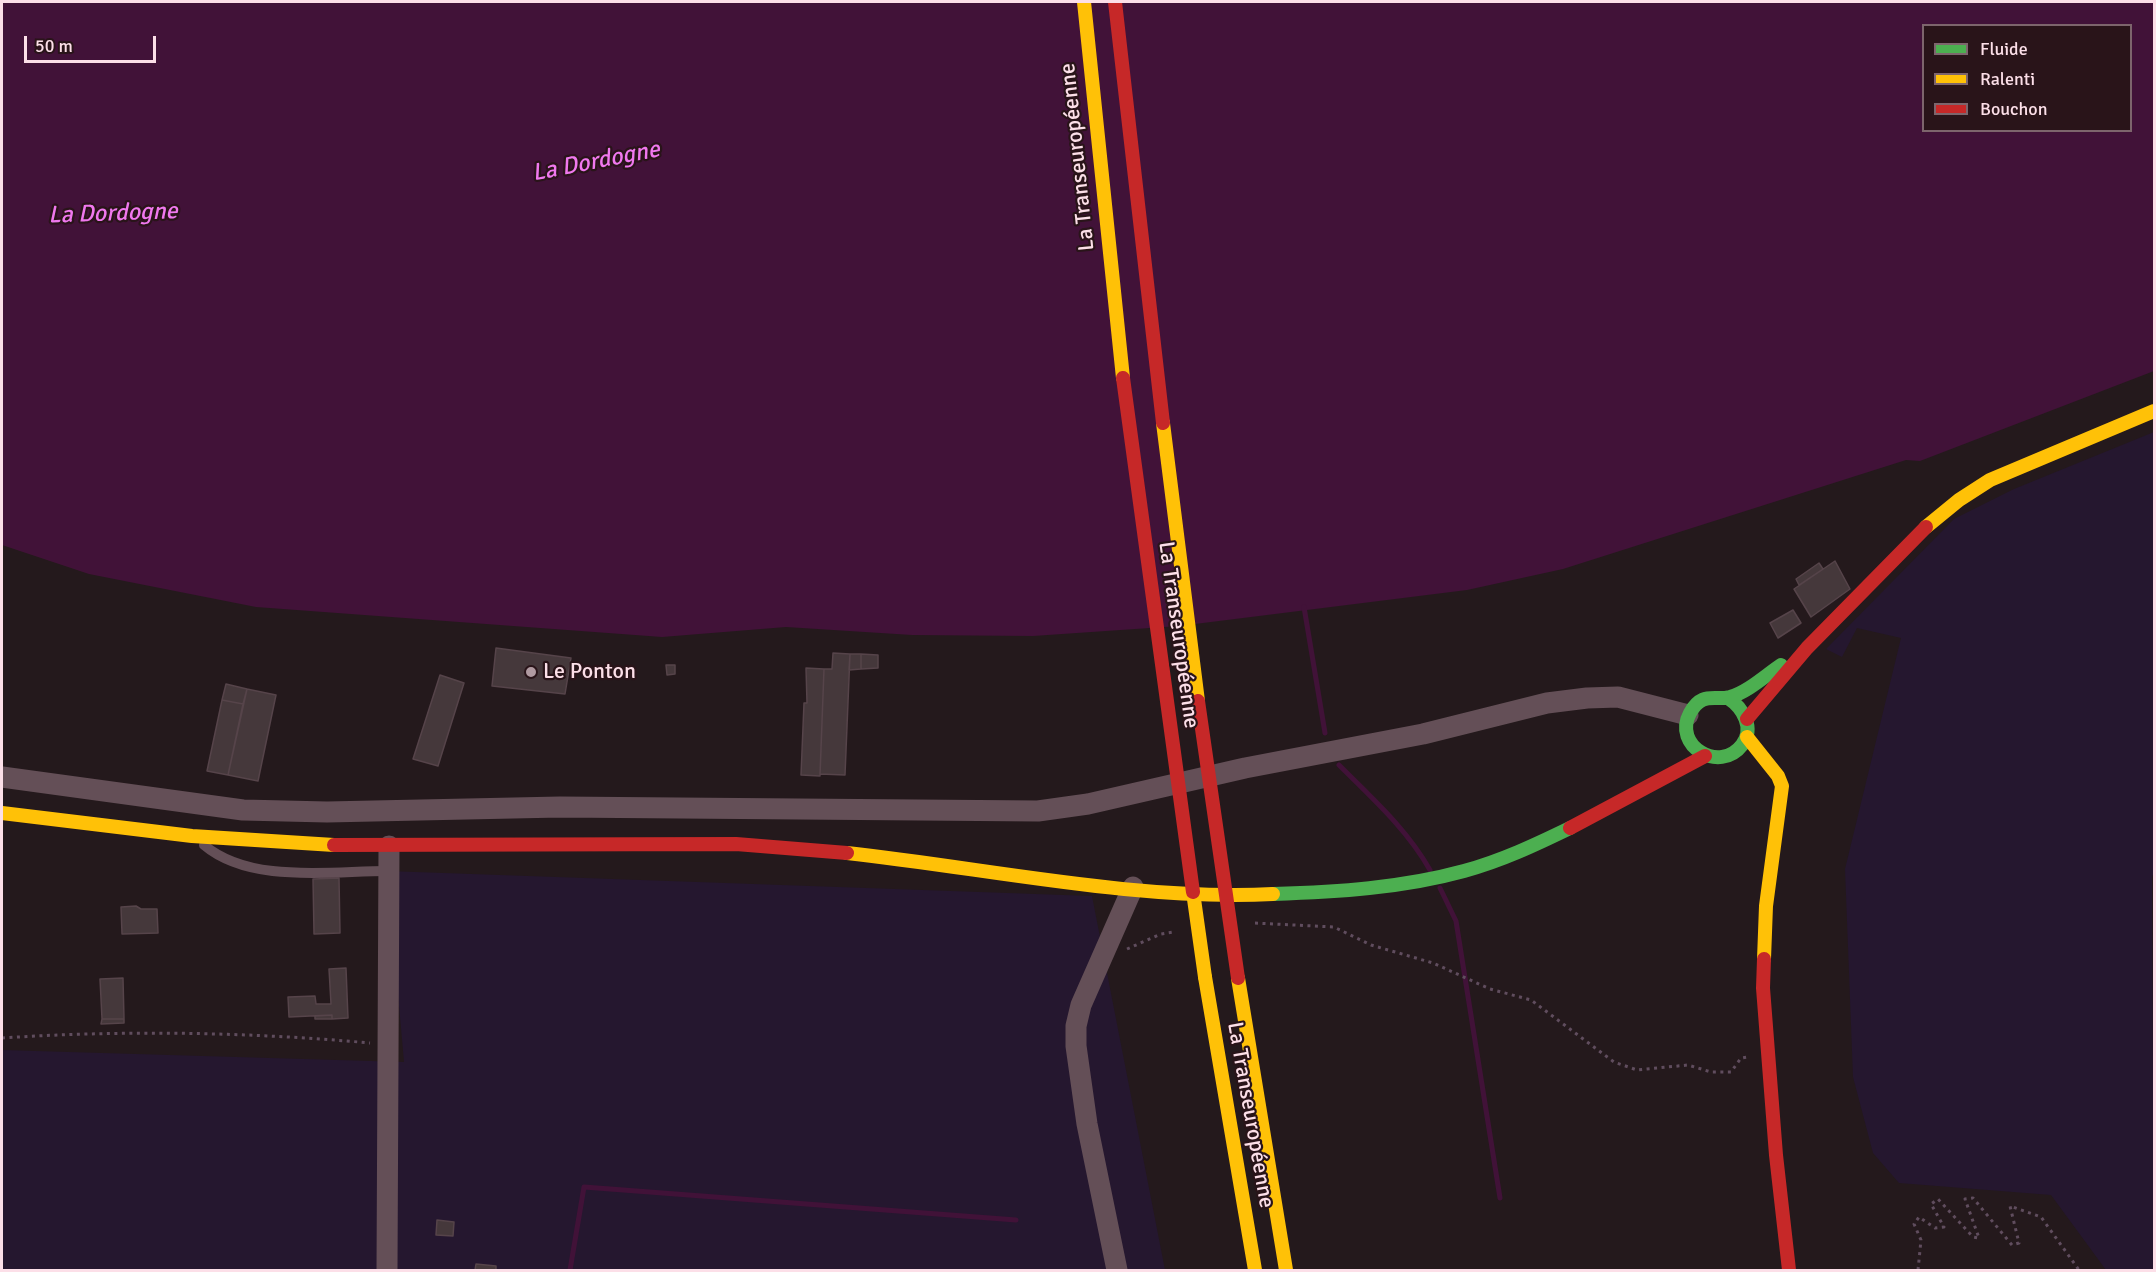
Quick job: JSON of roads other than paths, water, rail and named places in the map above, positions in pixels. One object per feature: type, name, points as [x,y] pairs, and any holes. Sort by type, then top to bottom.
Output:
[{"type":"main road","name":"La Transeuropéenne","points":[[1084,2],[1112,290],[1156,635],[1205,977],[1255,1270]]},
{"type":"main road","name":"La Transeuropéenne","points":[[1115,2],[1146,287],[1188,630],[1238,978],[1286,1270]]},
{"type":"main road","points":[[1747,719],[1807,648],[1926,527],[1959,500],[1990,480],[2154,411]]},
{"type":"main road","points":[[1728,698],[1807,648]]},
{"type":"main road","points":[[1671,745],[1700,701],[1718,696],[1728,698],[1736,703],[1747,719],[1747,737],[1742,746],[1726,757]]},
{"type":"main road","points":[[1687,722],[1691,745],[1705,756]]},
{"type":"main road","points":[[1747,737],[1778,776],[1782,786],[1766,906],[1763,988],[1767,1056],[1789,1270]]},
{"type":"main road","points":[[2,813],[194,837],[301,845],[707,844],[782,846],[1133,887],[1251,895],[1317,894],[1386,887],[1432,879],[1511,855],[1596,816],[1628,796],[1705,756],[1726,757],[1746,768]]},
{"type":"main road","points":[[1628,796],[1649,771]]},
{"type":"main road","points":[[1764,782],[1780,800]]},
{"type":"street","points":[[2,777],[243,810],[327,812],[560,807],[1038,811],[1088,804],[1245,768],[1422,734],[1547,703],[1618,697],[1687,722]]},
{"type":"street","points":[[387,1270],[387,1045],[390,955],[387,871],[389,846]]},
{"type":"street","points":[[1117,1270],[1087,1124],[1076,1046],[1076,1026],[1081,1005],[1133,887]]},
{"type":"lane","points":[[194,837],[216,855],[238,864],[271,871],[387,871]]},
{"type":"water","name":"La Dordogne","points":[[2,2],[2154,2],[2154,371],[1920,461],[1906,460],[1563,569],[1467,590],[1179,626],[1033,636],[912,635],[786,627],[662,637],[256,607],[89,574],[2,545]]},
{"type":"waterway","points":[[1304,607],[1325,733]]},
{"type":"waterway","points":[[1339,765],[1400,827],[1430,870]]},
{"type":"waterway","points":[[1440,888],[1456,921],[1500,1198]]},
{"type":"waterway","points":[[570,1270],[584,1187],[1016,1220]]},
{"type":"place","name":"Le Ponton","points":[[531,672]]}]
